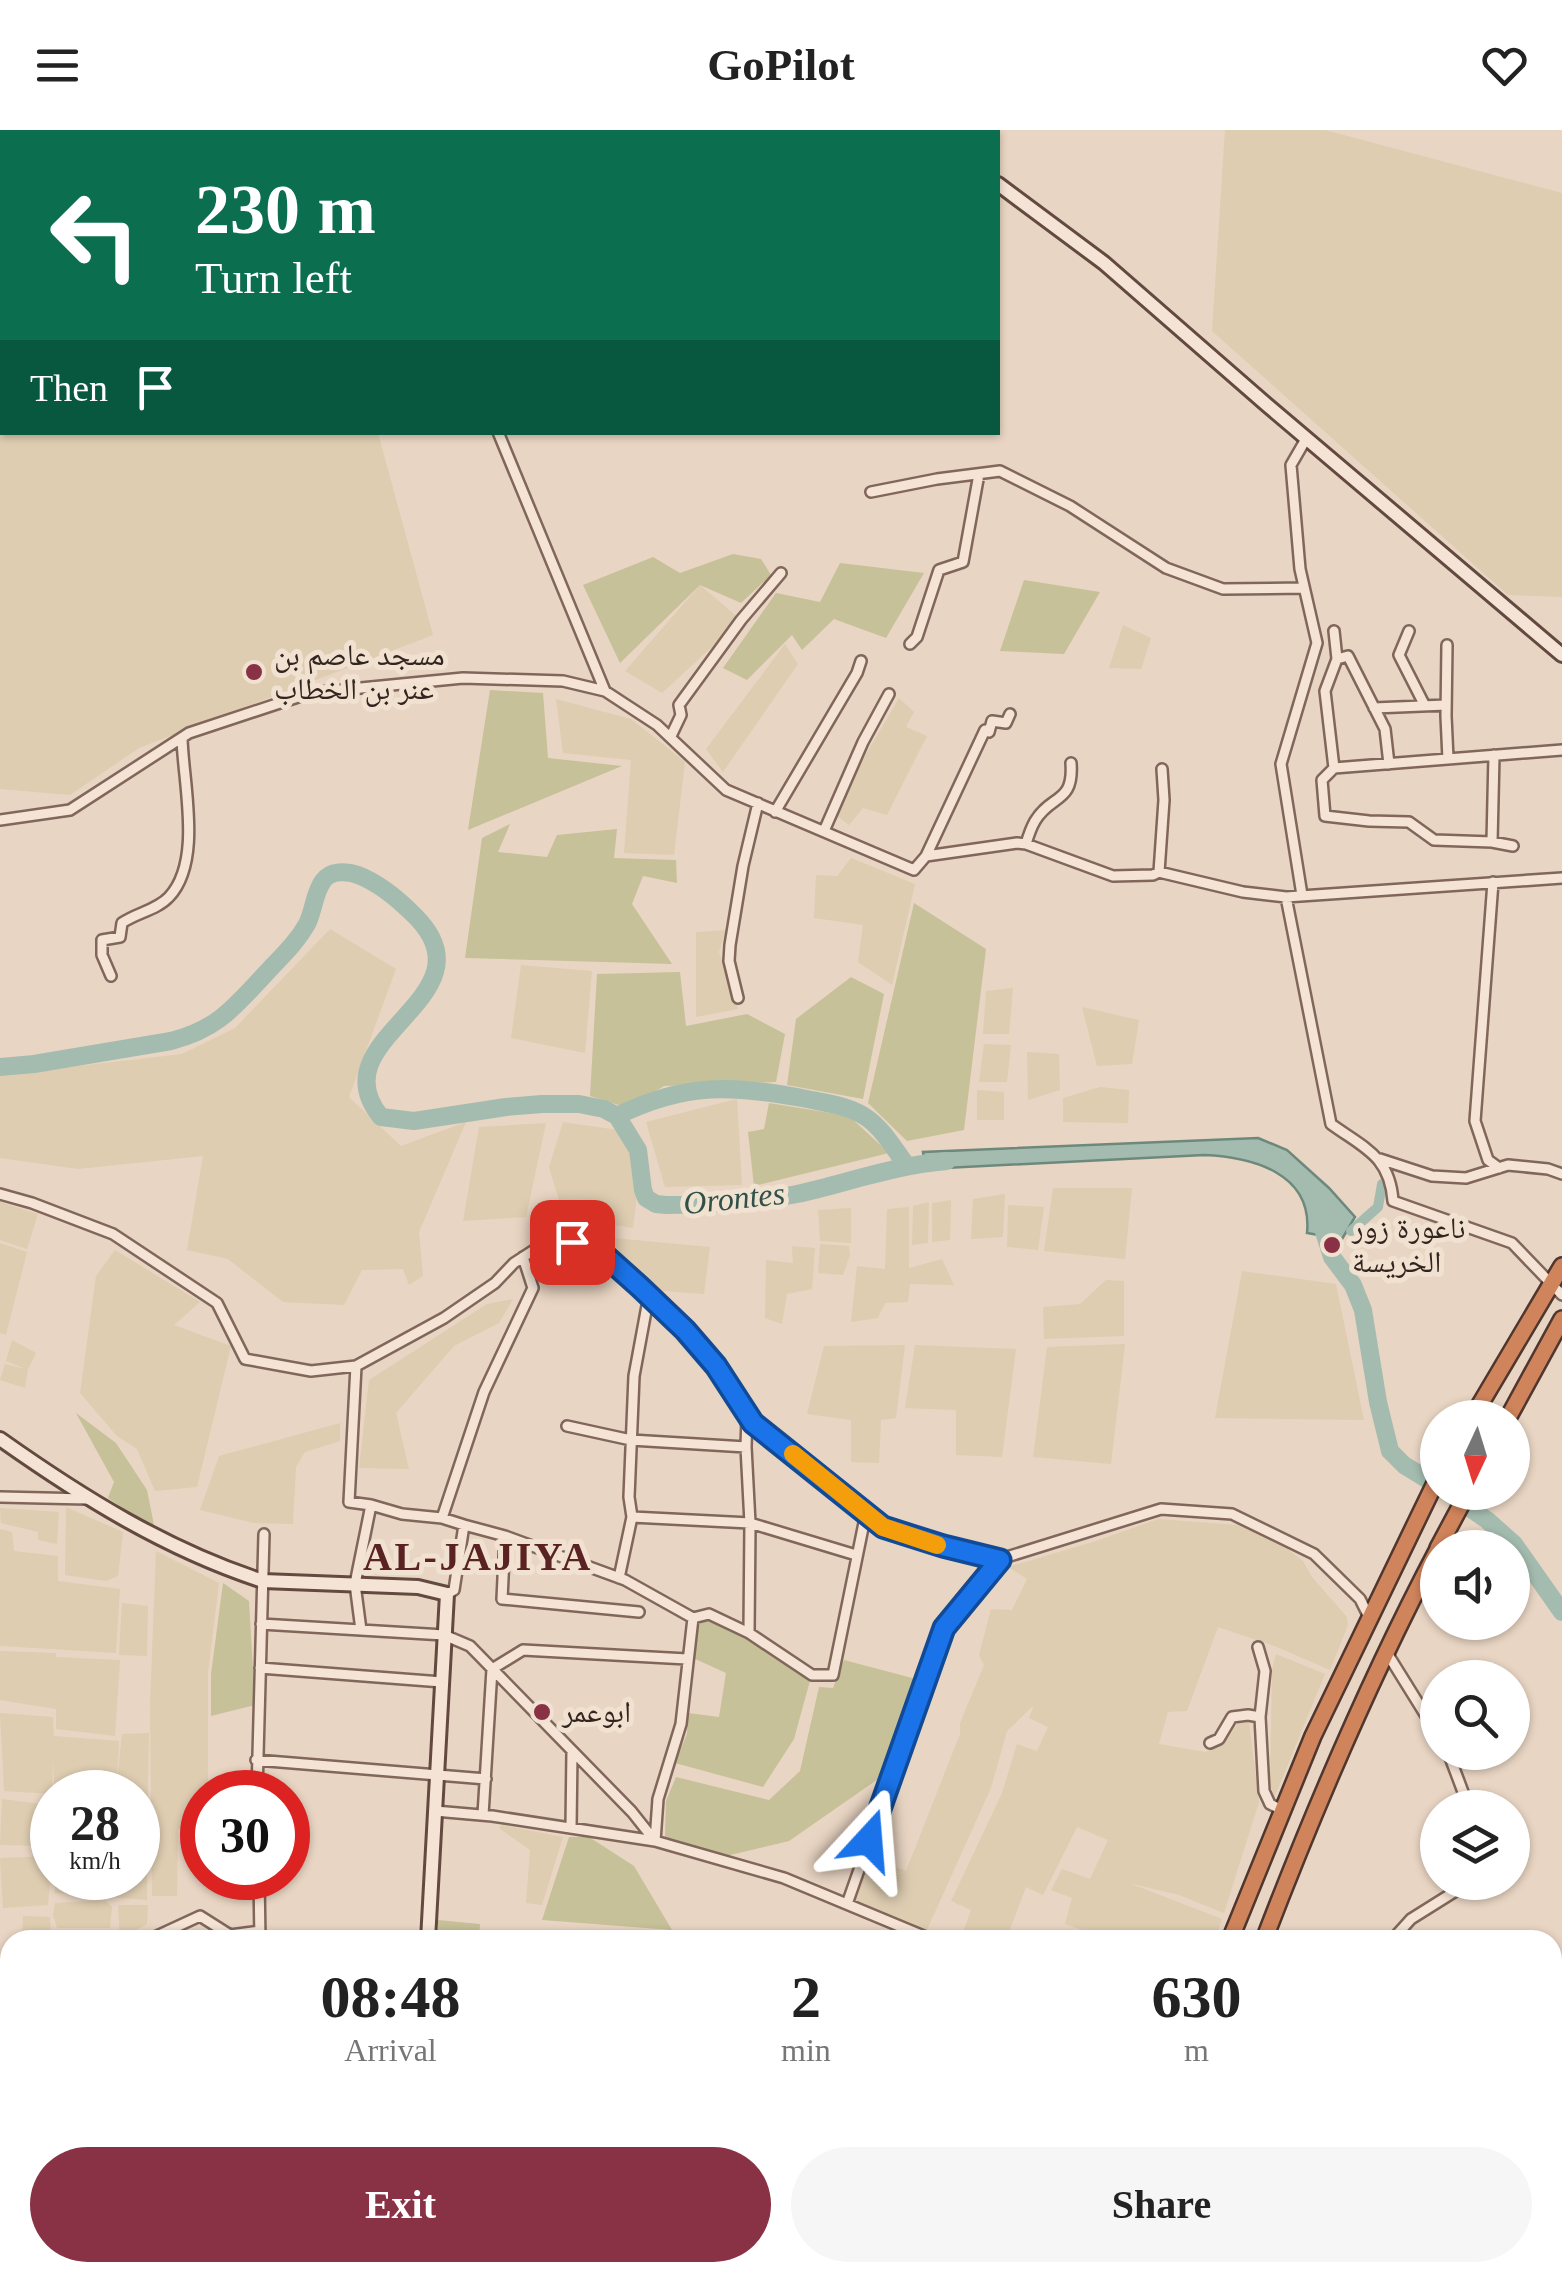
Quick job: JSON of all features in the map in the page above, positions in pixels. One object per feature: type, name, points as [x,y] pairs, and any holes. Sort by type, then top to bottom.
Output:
[{"type":"highway","points":[[1484,1400],[1557,1290],[1562,1266]]},
{"type":"highway","points":[[1518,1400],[1562,1319]]},
{"type":"highway","points":[[1234,1930],[1313,1736],[1420,1510]]},
{"type":"highway","points":[[1268,1930],[1352,1726],[1420,1584]]},
{"type":"street","points":[[1000,185],[1104,262],[1562,655]]},
{"type":"street","points":[[499,435],[605,691]]},
{"type":"street","points":[[1302,895],[1282,764],[1317,644],[1304,588],[1291,465],[1306,439]]},
{"type":"street","points":[[871,492],[1000,471],[1070,506],[1166,568],[1223,589],[1304,588]]},
{"type":"street","points":[[910,644],[918,638],[940,570],[963,562],[978,474]]},
{"type":"street","points":[[670,736],[681,714],[680,706],[741,620],[781,573]]},
{"type":"street","points":[[1334,631],[1337,659],[1325,690],[1334,768]]},
{"type":"street","points":[[1409,631],[1399,655],[1425,706]]},
{"type":"street","points":[[1447,644],[1448,759]]},
{"type":"street","points":[[1337,659],[1348,656],[1385,729],[1389,764]]},
{"type":"street","points":[[775,812],[861,661]]},
{"type":"street","points":[[0,820],[70,810],[190,733],[310,693],[463,678],[563,681],[605,691],[670,736],[726,790],[914,870],[926,856],[985,730],[989,732],[992,721],[1006,723],[1010,714]]},
{"type":"street","points":[[824,831],[863,742],[890,694]]},
{"type":"street","points":[[1374,708],[1446,705]]},
{"type":"street","points":[[110,976],[102,955],[102,940],[120,936],[122,922],[168,899],[178,884],[188,854],[182,738]]},
{"type":"street","points":[[1512,846],[1434,840],[1410,822],[1325,816],[1322,780],[1334,768],[1562,750]]},
{"type":"street","points":[[1492,842],[1494,755]]},
{"type":"street","points":[[1026,844],[1036,819],[1066,793],[1072,782],[1071,763]]},
{"type":"street","points":[[1159,872],[1162,769]]},
{"type":"street","points":[[738,998],[729,962],[730,945],[758,803]]},
{"type":"street","points":[[926,856],[1017,843],[1113,876],[1159,872],[1243,892],[1286,896],[1562,878]]},
{"type":"street","points":[[1494,882],[1475,1121],[1488,1160],[1499,1168]]},
{"type":"street","points":[[1286,896],[1331,1124],[1380,1159],[1432,1176],[1466,1178],[1508,1165],[1562,1174]]},
{"type":"street","points":[[1380,1159],[1392,1184],[1392,1201],[1512,1243],[1557,1290]]},
{"type":"street","points":[[0,1194],[113,1234],[217,1302],[246,1360],[311,1371],[356,1366],[444,1318],[551,1239],[592,1244],[685,1330],[716,1366],[753,1423],[883,1527],[1000,1560],[1161,1510],[1232,1514],[1314,1554],[1360,1600],[1369,1617]]},
{"type":"street","points":[[442,1518],[484,1392],[533,1288],[524,1257]]},
{"type":"street","points":[[619,1578],[632,1518],[629,1497],[634,1376],[649,1295]]},
{"type":"street","points":[[356,1366],[349,1502],[464,1524],[619,1578],[693,1618],[710,1614],[749,1633],[812,1676],[833,1675],[866,1513]]},
{"type":"street","points":[[747,1414],[749,1633]]},
{"type":"street","points":[[568,1426],[631,1440],[746,1447]]},
{"type":"street","points":[[0,1439],[115,1516],[204,1560],[263,1582],[418,1588],[447,1594],[454,1590],[464,1524]]},
{"type":"street","points":[[0,1497],[90,1499]]},
{"type":"street","points":[[361,1630],[355,1584],[371,1506]]},
{"type":"street","points":[[632,1518],[750,1523],[856,1555]]},
{"type":"street","points":[[256,1770],[264,1534]]},
{"type":"street","points":[[505,1536],[502,1599],[640,1612]]},
{"type":"street","points":[[846,1904],[944,1628],[1000,1560]]},
{"type":"street","points":[[429,1930],[447,1594]]},
{"type":"street","points":[[655,1841],[658,1799],[680,1724],[693,1618]]},
{"type":"street","points":[[261,1624],[444,1635],[470,1646],[632,1812],[655,1841]]},
{"type":"street","points":[[1258,1647],[1265,1671],[1260,1717],[1264,1791],[1270,1804],[1282,1810]]},
{"type":"street","points":[[492,1670],[522,1650],[687,1659]]},
{"type":"street","points":[[1386,1651],[1420,1706]]},
{"type":"street","points":[[260,1668],[442,1682]]},
{"type":"street","points":[[483,1815],[492,1670]]},
{"type":"street","points":[[1210,1743],[1220,1739],[1232,1717],[1260,1717]]},
{"type":"street","points":[[572,1750],[572,1828]]},
{"type":"street","points":[[256,1760],[486,1779]]},
{"type":"street","points":[[436,1811],[655,1841],[784,1878],[910,1930]]},
{"type":"street","points":[[259,1900],[260,1930]]},
{"type":"street","points":[[1401,1930],[1441,1900]]},
{"type":"street","points":[[170,1930],[200,1916],[222,1930]]},
{"type":"shaded area","points":[[1225,130],[1325,130],[1562,193],[1562,597],[1508,595],[1212,331]]},
{"type":"shaded area","points":[[0,435],[379,435],[433,635],[139,748],[70,795],[0,789]]},
{"type":"shaded area","points":[[733,554],[761,559],[771,575],[741,603],[700,585],[620,663],[583,585],[653,557],[680,573]]},
{"type":"shaded area","points":[[840,563],[924,573],[886,638],[834,619],[802,650],[792,635],[747,680],[723,668],[776,593],[820,602]]},
{"type":"shaded area","points":[[1024,580],[1100,592],[1064,654],[1000,651]]},
{"type":"shaded area","points":[[700,585],[741,620],[662,693],[625,671]]},
{"type":"shaded area","points":[[1123,625],[1151,638],[1141,669],[1109,668]]},
{"type":"shaded area","points":[[785,644],[798,664],[723,772],[706,749]]},
{"type":"shaded area","points":[[490,690],[543,693],[548,758],[622,766],[468,830]]},
{"type":"shaded area","points":[[899,698],[914,712],[906,727],[927,736],[887,815],[863,808],[849,825],[832,812]]},
{"type":"shaded area","points":[[556,699],[631,719],[685,762],[674,855],[624,853],[631,760],[563,753]]},
{"type":"shaded area","points":[[510,824],[498,852],[547,857],[557,835],[617,829],[614,858],[676,860],[677,883],[643,876],[632,904],[672,964],[465,958],[482,838]]},
{"type":"shaded area","points":[[851,858],[915,884],[892,985],[858,962],[863,925],[814,918],[816,875],[837,876]]},
{"type":"shaded area","points":[[914,903],[986,949],[964,1130],[907,1141],[868,1103]]},
{"type":"shaded area","points":[[330,929],[396,969],[349,1097],[401,1146],[466,1122],[419,1232],[423,1276],[409,1285],[403,1269],[362,1270],[344,1305],[283,1302],[228,1259],[187,1250],[203,1156],[78,1169],[0,1158],[0,1075],[182,1054],[235,1028]]},
{"type":"shaded area","points":[[726,930],[719,952],[738,1009],[696,1017],[696,932]]},
{"type":"shaded area","points":[[521,965],[592,971],[585,1053],[511,1038]]},
{"type":"shaded area","points":[[680,972],[686,1026],[747,1014],[785,1034],[776,1082],[664,1086],[628,1108],[590,1096],[597,974]]},
{"type":"shaded area","points":[[851,977],[884,994],[863,1099],[787,1085],[796,1019]]},
{"type":"shaded area","points":[[1013,988],[1009,1034],[983,1034],[986,991]]},
{"type":"shaded area","points":[[1082,1007],[1139,1020],[1132,1064],[1097,1066]]},
{"type":"shaded area","points":[[984,1044],[1011,1045],[1007,1082],[979,1082]]},
{"type":"shaded area","points":[[1027,1052],[1059,1054],[1060,1090],[1028,1100]]},
{"type":"shaded area","points":[[1100,1087],[1129,1090],[1128,1123],[1063,1122],[1063,1098]]},
{"type":"shaded area","points":[[977,1090],[1004,1092],[1004,1120],[977,1120]]},
{"type":"shaded area","points":[[737,1099],[742,1185],[665,1187],[646,1122]]},
{"type":"shaded area","points":[[769,1103],[849,1116],[889,1153],[754,1186],[748,1132],[764,1129]]},
{"type":"shaded area","points":[[563,1122],[618,1130],[640,1172],[633,1228],[564,1217],[549,1167]]},
{"type":"shaded area","points":[[546,1123],[526,1217],[463,1221],[479,1127]]},
{"type":"shaded area","points":[[1258,1138],[1287,1150],[1355,1217],[1342,1239],[1307,1233],[1300,1196],[1276,1172],[1222,1156],[926,1169],[923,1152]]},
{"type":"shaded area","points":[[1053,1188],[1132,1188],[1125,1259],[1044,1251]]},
{"type":"shaded area","points":[[1005,1194],[1003,1237],[971,1239],[973,1199]]},
{"type":"shaded area","points":[[951,1200],[950,1240],[932,1242],[932,1203]]},
{"type":"shaded area","points":[[0,1202],[38,1214],[27,1249],[0,1240]]},
{"type":"shaded area","points":[[929,1202],[928,1243],[912,1245],[913,1206]]},
{"type":"shaded area","points":[[1008,1205],[1044,1207],[1038,1250],[1007,1247]]},
{"type":"shaded area","points":[[909,1207],[909,1268],[942,1259],[954,1285],[910,1284],[908,1302],[885,1303],[878,1318],[851,1322],[857,1266],[885,1269],[887,1209]]},
{"type":"shaded area","points":[[851,1208],[851,1243],[820,1241],[818,1210]]},
{"type":"shaded area","points":[[592,1236],[710,1247],[704,1294],[652,1290]]},
{"type":"shaded area","points":[[0,1243],[27,1252],[6,1335],[0,1333]]},
{"type":"shaded area","points":[[820,1244],[849,1246],[843,1275],[818,1273]]},
{"type":"shaded area","points":[[792,1246],[815,1248],[812,1289],[787,1294],[782,1324],[765,1318],[766,1260],[793,1263]]},
{"type":"shaded area","points":[[115,1250],[200,1302],[174,1325],[231,1346],[197,1487],[155,1491],[137,1449],[117,1436],[80,1393],[96,1276]]},
{"type":"shaded area","points":[[1242,1271],[1336,1284],[1364,1420],[1215,1418]]},
{"type":"shaded area","points":[[1106,1280],[1124,1281],[1124,1336],[1044,1339],[1043,1307],[1080,1304]]},
{"type":"shaded area","points":[[513,1299],[499,1323],[454,1346],[396,1413],[409,1469],[359,1468],[369,1380],[487,1304]]},
{"type":"shaded area","points":[[12,1340],[36,1353],[25,1388],[0,1380],[5,1364],[26,1369],[6,1361]]},
{"type":"shaded area","points":[[1125,1344],[1111,1464],[1033,1457],[1047,1347]]},
{"type":"shaded area","points":[[905,1345],[896,1418],[881,1420],[879,1463],[851,1462],[851,1420],[807,1414],[824,1346]]},
{"type":"shaded area","points":[[915,1345],[1016,1349],[1002,1457],[956,1455],[956,1410],[905,1408]]},
{"type":"shaded area","points":[[76,1413],[116,1443],[147,1490],[155,1530],[108,1498],[114,1482]]},
{"type":"shaded area","points":[[340,1423],[340,1441],[305,1452],[296,1467],[293,1524],[254,1523],[200,1510],[219,1456]]},
{"type":"shaded area","points":[[66,1507],[123,1532],[118,1576],[106,1581],[65,1575]]},
{"type":"shaded area","points":[[0,1508],[59,1512],[57,1544],[38,1540],[38,1532],[1,1523]]},
{"type":"shaded area","points":[[1158,1519],[1237,1525],[1277,1541],[1303,1561],[1347,1617],[1348,1625],[1330,1670],[1218,1627],[1187,1711],[1168,1712],[1159,1744],[1205,1752],[1223,1745],[1238,1723],[1249,1722],[1259,1802],[1224,1913],[1179,1895],[1129,1883],[1222,1919],[1218,1930],[1082,1930],[1065,1924],[1072,1898],[1051,1890],[1062,1869],[1090,1879],[1108,1840],[1077,1827],[1043,1895],[1026,1887],[1010,1930],[964,1930],[971,1910],[951,1901],[1002,1793],[1017,1744],[1037,1751],[1048,1727],[1029,1718],[1034,1705],[1007,1731],[991,1788],[927,1930],[853,1902],[870,1857],[906,1871],[984,1665],[979,1655],[991,1609],[1012,1610],[1027,1579],[1008,1567]]},
{"type":"shaded area","points":[[0,1529],[12,1532],[14,1551],[58,1556],[58,1581],[120,1589],[116,1653],[0,1646]]},
{"type":"shaded area","points":[[156,1551],[219,1583],[208,1673],[208,1770],[180,1770],[177,1896],[160,1896],[160,1770],[151,1770]]},
{"type":"shaded area","points":[[223,1583],[249,1601],[255,1705],[211,1716],[211,1674]]},
{"type":"shaded area","points":[[122,1603],[148,1606],[147,1656],[119,1655]]},
{"type":"shaded area","points":[[710,1621],[742,1633],[811,1677],[794,1739],[763,1787],[675,1763],[687,1734],[688,1713],[719,1717],[726,1673],[693,1658],[700,1622]]},
{"type":"shaded area","points":[[0,1651],[120,1660],[115,1736],[56,1729],[56,1709],[0,1700]]},
{"type":"shaded area","points":[[1276,1654],[1325,1674],[1275,1796],[1270,1786],[1272,1670]]},
{"type":"shaded area","points":[[844,1660],[916,1679],[884,1775],[789,1841],[726,1856],[665,1837],[666,1801],[676,1777],[769,1800],[800,1771],[819,1687],[833,1688]]},
{"type":"shaded area","points":[[0,1713],[53,1717],[54,1736],[119,1741],[118,1770],[54,1770],[53,1761],[53,1770],[30,1770],[30,1793],[4,1791]]},
{"type":"shaded area","points":[[149,1733],[148,1770],[118,1770],[122,1734]]},
{"type":"shaded area","points":[[2,1799],[30,1802],[30,1846],[0,1845]]},
{"type":"shaded area","points":[[502,1825],[563,1837],[542,1905],[526,1903],[530,1850],[499,1828]]},
{"type":"shaded area","points":[[569,1837],[589,1837],[634,1866],[672,1930],[542,1920]]},
{"type":"shaded area","points":[[30,1857],[30,1900],[48,1900],[48,1905],[3,1908],[0,1858]]},
{"type":"shaded area","points":[[105,1900],[112,1907],[110,1928],[57,1928],[55,1903]]},
{"type":"shaded area","points":[[118,1905],[148,1905],[147,1924],[136,1930],[119,1930]]},
{"type":"shaded area","points":[[23,1916],[50,1917],[51,1930],[22,1930]]},
{"type":"shaded area","points":[[438,1920],[480,1924],[480,1930],[438,1930]]},
{"type":"waterway","name":"Orontes","points":[[0,1067],[171,1041],[202,1030],[236,1005],[294,943],[307,924],[326,877],[349,873],[373,882],[395,897],[414,915],[434,944],[435,970],[424,994],[370,1063],[367,1089],[381,1117],[414,1121],[542,1104],[604,1109],[617,1116],[638,1150],[646,1198],[666,1205],[781,1197],[890,1170],[947,1161]]},
{"type":"waterway","points":[[617,1116],[688,1092],[733,1089],[780,1094],[838,1105],[860,1114],[878,1128],[907,1166]]},
{"type":"waterway","points":[[1351,1231],[1378,1207],[1382,1184]]},
{"type":"waterway","name":"Orontes","points":[[1318,1213],[1332,1257],[1353,1285],[1363,1310],[1390,1451],[1420,1475]]},
{"type":"waterway","name":"Orontes","points":[[1473,1510],[1514,1544],[1562,1612]]},
{"type":"slow traffic","points":[[793,1454],[883,1527],[937,1545]]},
{"type":"place","name":"مسجد عاصم بن عنر بن الخطاب","points":[[254,672]]},
{"type":"place","name":"ناعورة زور الخريسة","points":[[1332,1245]]},
{"type":"place","name":"ابوعمر","points":[[542,1712]]},
{"type":"district","name":"AL-JAJIYA","points":[[478,1556]]},
{"type":"route","points":[[572,1242],[592,1244],[640,1287],[716,1366],[753,1423],[883,1527],[1000,1560],[944,1628],[869,1840]]}]
